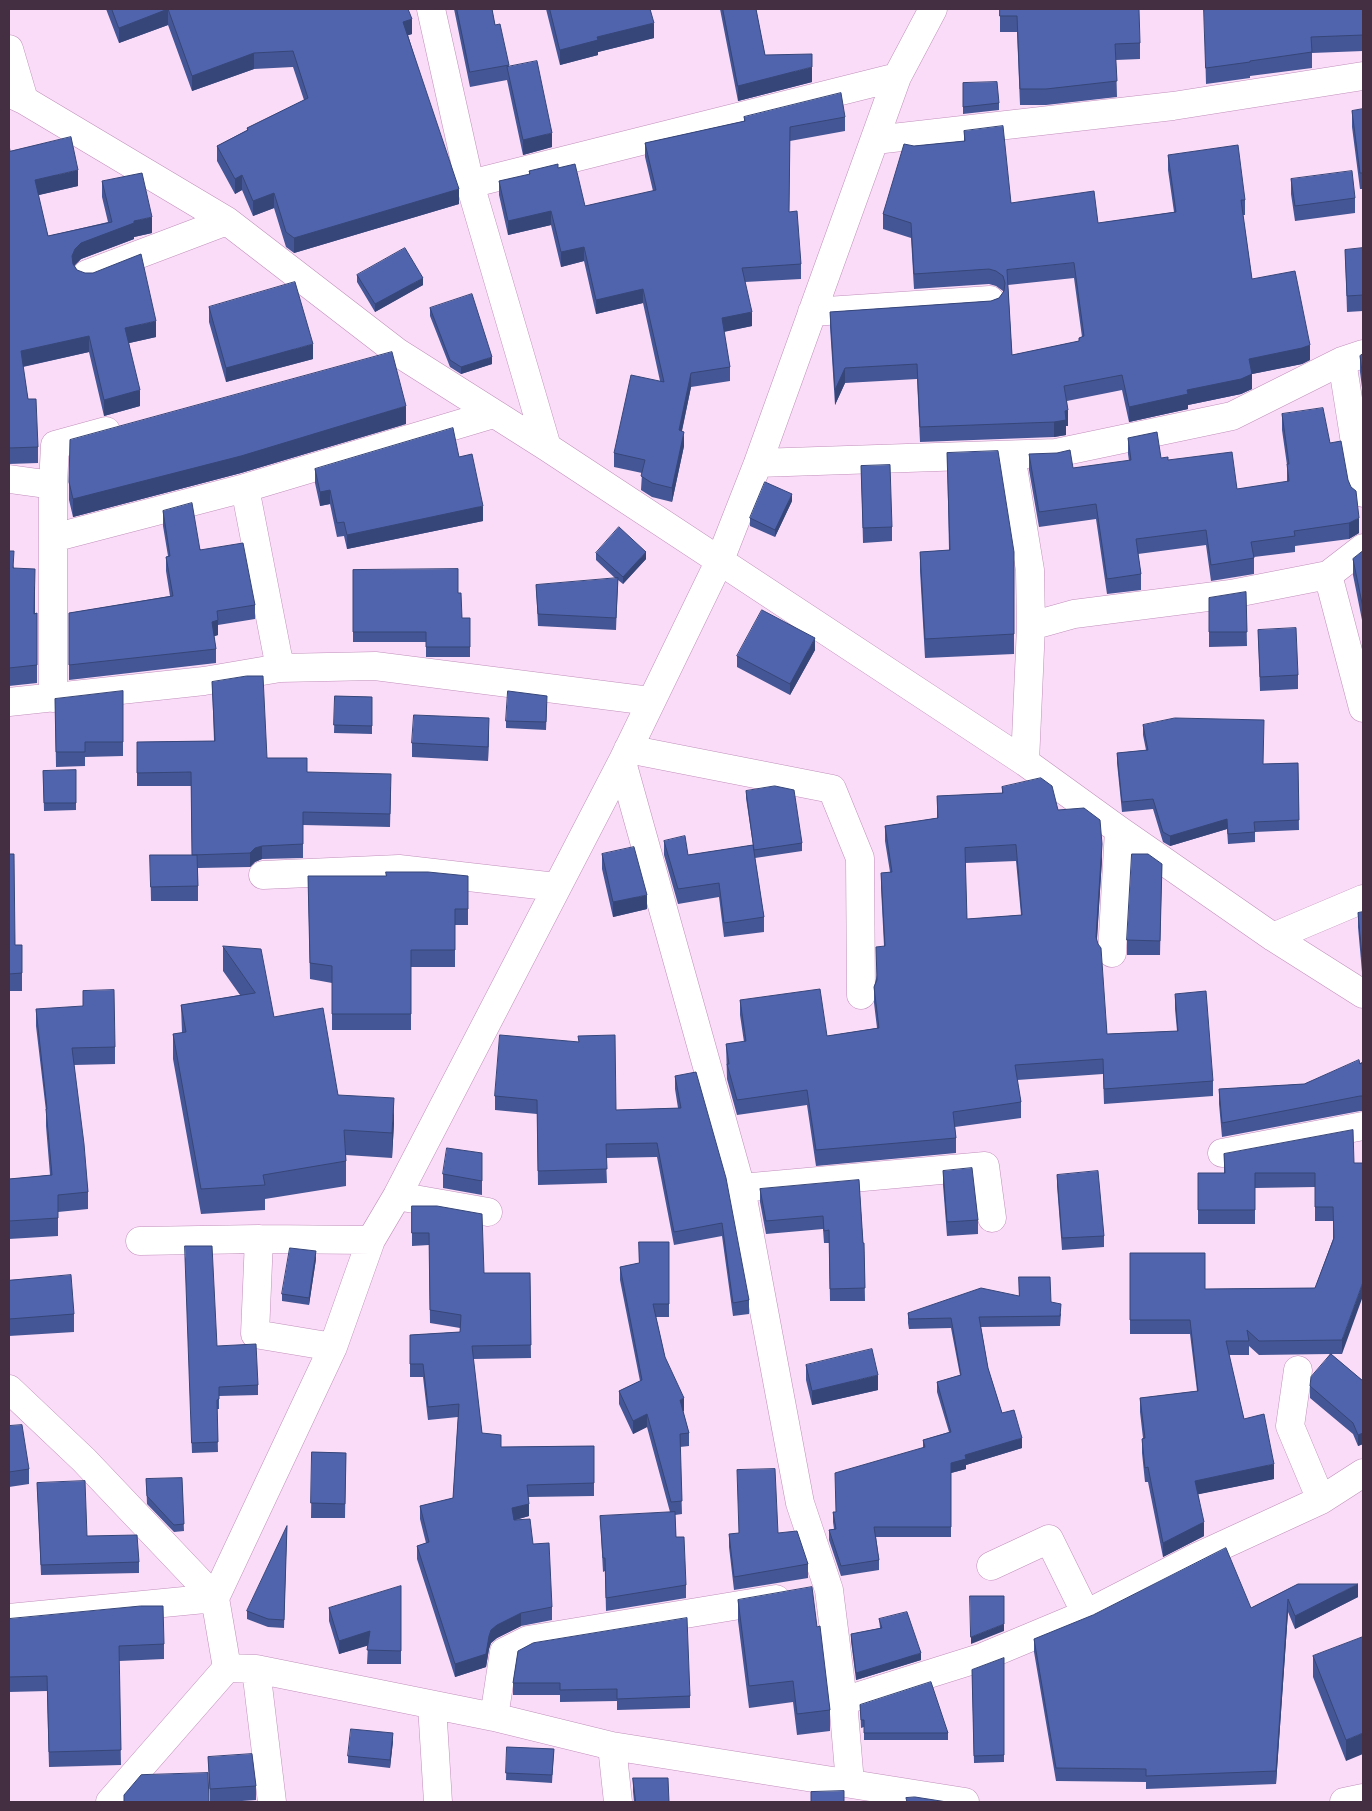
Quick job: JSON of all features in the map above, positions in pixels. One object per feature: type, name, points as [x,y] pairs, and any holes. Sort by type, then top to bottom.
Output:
[{"type":"street","points":[[432,9],[470,184],[548,447]]},
{"type":"street","points":[[215,1598],[333,1347],[371,1240],[397,1196],[625,755],[720,560],[758,463],[897,77],[932,9]]},
{"type":"street","points":[[9,49],[16,96],[227,221],[397,352],[548,447],[1025,762],[1273,937],[1363,994]]},
{"type":"street","points":[[875,140],[1173,106],[1363,76]]},
{"type":"street","points":[[470,184],[897,77]]},
{"type":"street","points":[[87,274],[227,221]]},
{"type":"street","points":[[812,312],[990,300]]},
{"type":"street","points":[[368,360],[397,352]]},
{"type":"street","points":[[758,463],[1056,453],[1232,416],[1353,357],[1363,493]]},
{"type":"street","points":[[53,538],[245,488],[493,414]]},
{"type":"street","points":[[53,698],[54,445],[131,424]]},
{"type":"street","points":[[1010,455],[1030,570],[1031,626],[1025,762]]},
{"type":"street","points":[[9,479],[53,485]]},
{"type":"street","points":[[245,488],[280,668]]},
{"type":"street","points":[[1031,626],[1074,614],[1231,594],[1328,575],[1363,548]]},
{"type":"street","points":[[1328,575],[1363,708]]},
{"type":"street","points":[[9,702],[204,681],[280,668],[375,666],[650,701]]},
{"type":"street","points":[[625,755],[832,789],[860,858],[861,995]]},
{"type":"street","points":[[625,755],[741,1188],[800,1503],[829,1590],[843,1701],[850,1783]]},
{"type":"street","points":[[1112,953],[1119,830]]},
{"type":"street","points":[[263,875],[400,868],[556,887]]},
{"type":"street","points":[[1273,937],[1363,899]]},
{"type":"street","points":[[1222,1153],[1363,1126]]},
{"type":"street","points":[[741,1188],[985,1166],[992,1218]]},
{"type":"street","points":[[397,1196],[488,1212]]},
{"type":"street","points":[[259,1239],[255,1334],[333,1347]]},
{"type":"street","points":[[140,1241],[371,1240]]},
{"type":"street","points":[[1298,1370],[1290,1426],[1320,1500]]},
{"type":"street","points":[[9,1389],[84,1460],[215,1598],[227,1668]]},
{"type":"street","points":[[843,1701],[983,1657],[1086,1614],[1197,1557],[1320,1500],[1363,1473]]},
{"type":"street","points":[[991,1566],[1049,1539],[1086,1614]]},
{"type":"street","points":[[494,1717],[504,1652],[528,1640],[829,1590]]},
{"type":"street","points":[[9,1618],[215,1598]]},
{"type":"street","points":[[110,1802],[227,1668],[256,1668],[494,1717],[612,1746],[964,1802]]},
{"type":"street","points":[[256,1668],[272,1802]]},
{"type":"street","points":[[432,1705],[438,1802]]},
{"type":"street","points":[[612,1746],[618,1802]]},
{"type":"street","points":[[1344,1802],[1363,1798]]},
{"type":"building","points":[[112,9],[168,9],[119,28]]},
{"type":"building","points":[[168,9],[408,9],[412,19],[403,22],[459,189],[294,238],[286,232],[274,193],[253,201],[242,175],[235,179],[217,146],[248,130],[247,128],[308,98],[293,51],[254,53],[192,76]]},
{"type":"building","points":[[457,9],[492,9],[495,25],[500,24],[509,65],[470,72]]},
{"type":"building","points":[[550,9],[650,9],[654,23],[597,37],[598,40],[560,50]]},
{"type":"building","points":[[723,9],[756,9],[765,55],[812,54],[812,67],[738,86]]},
{"type":"building","points":[[1000,9],[1139,9],[1140,43],[1115,44],[1117,81],[1046,89],[1020,89],[1017,16],[1000,16]]},
{"type":"building","points":[[1204,9],[1363,9],[1363,35],[1311,37],[1312,52],[1206,68]]},
{"type":"building","points":[[537,61],[552,133],[523,140],[507,67]]},
{"type":"building","points":[[997,82],[999,103],[963,107],[963,83]]},
{"type":"building","points":[[841,93],[845,117],[790,127],[789,212],[797,211],[801,264],[742,268],[752,312],[722,318],[730,367],[691,373],[679,430],[684,432],[672,488],[652,483],[641,476],[645,460],[614,453],[631,375],[664,382],[643,289],[596,300],[584,247],[561,252],[551,211],[508,221],[499,181],[530,174],[529,171],[558,164],[558,168],[575,164],[585,206],[656,190],[645,143],[745,121],[744,117]]},
{"type":"building","points":[[1363,109],[1363,173],[1360,173],[1352,111]]},
{"type":"building","points":[[1003,126],[1011,203],[1094,191],[1098,223],[1176,212],[1168,155],[1238,145],[1245,200],[1241,200],[1252,279],[1295,271],[1310,345],[1249,359],[1252,374],[1241,379],[1187,390],[1188,394],[1129,407],[1122,375],[1064,386],[1068,410],[1065,411],[1066,420],[1054,422],[920,427],[917,364],[845,368],[835,390],[830,312],[991,301],[999,298],[1004,291],[1005,283],[1003,276],[989,269],[914,274],[911,223],[883,214],[904,144],[914,146],[965,141],[964,131]],"holes":[[[1074,263],[1084,336],[1079,338],[1079,341],[1012,355],[1007,270]]]},
{"type":"building","points":[[71,137],[78,170],[35,180],[48,236],[112,222],[102,181],[142,173],[152,217],[134,221],[134,223],[81,243],[75,249],[72,256],[73,264],[77,270],[93,273],[141,254],[156,321],[125,328],[140,390],[104,400],[89,336],[21,351],[28,399],[36,399],[38,447],[9,448],[9,145],[10,151]]},
{"type":"building","points":[[1352,171],[1355,198],[1295,206],[1291,179]]},
{"type":"building","points":[[405,248],[423,278],[375,304],[357,275]]},
{"type":"building","points":[[1363,248],[1363,295],[1347,296],[1345,250]]},
{"type":"building","points":[[295,282],[313,344],[226,368],[209,307]]},
{"type":"building","points":[[472,294],[492,357],[461,367],[450,360],[430,308]]},
{"type":"building","points":[[392,352],[406,406],[241,456],[73,499],[69,482],[70,440]]},
{"type":"building","points":[[1363,354],[1363,379],[1360,356]]},
{"type":"building","points":[[1323,408],[1330,443],[1341,441],[1348,480],[1351,487],[1356,491],[1359,518],[1349,523],[1294,531],[1295,536],[1251,542],[1254,558],[1211,565],[1206,530],[1136,539],[1141,574],[1107,579],[1096,504],[1039,512],[1029,454],[1057,453],[1070,450],[1073,468],[1131,460],[1128,438],[1157,432],[1161,458],[1168,457],[1168,460],[1232,452],[1237,489],[1289,481],[1287,464],[1289,464],[1282,414]]},
{"type":"building","points":[[453,428],[459,457],[472,454],[483,506],[347,535],[344,522],[337,523],[330,490],[320,492],[315,469]]},
{"type":"building","points":[[998,451],[1014,552],[1014,634],[925,639],[920,552],[950,550],[947,453]]},
{"type":"building","points":[[890,465],[892,527],[863,528],[861,466]]},
{"type":"building","points":[[765,482],[792,494],[775,530],[750,518]]},
{"type":"building","points":[[192,503],[200,550],[243,543],[255,605],[217,611],[218,620],[212,622],[216,649],[69,665],[69,613],[173,596],[166,557],[170,556],[163,511]]},
{"type":"building","points":[[619,527],[646,552],[623,577],[596,553]]},
{"type":"building","points":[[9,551],[14,551],[13,568],[35,569],[34,614],[37,613],[37,665],[9,668]]},
{"type":"building","points":[[1363,551],[1363,608],[1353,559]]},
{"type":"building","points":[[458,569],[458,593],[461,593],[462,618],[470,618],[470,647],[426,647],[426,632],[353,632],[353,570]]},
{"type":"building","points":[[618,578],[616,618],[538,614],[536,585]]},
{"type":"building","points":[[1246,592],[1247,632],[1209,632],[1209,598]]},
{"type":"building","points":[[762,610],[815,638],[790,684],[737,656]]},
{"type":"building","points":[[1296,628],[1298,675],[1260,677],[1258,630]]},
{"type":"building","points":[[247,676],[263,676],[267,758],[307,758],[307,772],[391,774],[390,814],[303,812],[303,844],[262,846],[255,848],[250,853],[192,855],[191,772],[137,773],[137,742],[215,741],[212,682]]},
{"type":"building","points":[[123,691],[123,742],[85,742],[85,752],[56,752],[55,699]]},
{"type":"building","points":[[508,691],[547,696],[546,722],[506,721]]},
{"type":"building","points":[[335,696],[372,697],[372,726],[334,725]]},
{"type":"building","points":[[414,715],[489,718],[488,747],[412,743]]},
{"type":"building","points":[[1175,718],[1264,720],[1263,764],[1298,763],[1299,820],[1254,822],[1255,832],[1228,834],[1227,819],[1170,836],[1163,832],[1153,799],[1122,802],[1117,753],[1148,750],[1143,725]]},
{"type":"building","points":[[76,770],[76,803],[44,803],[43,771]]},
{"type":"building","points":[[1041,778],[1052,786],[1058,810],[1084,808],[1100,820],[1102,844],[1096,937],[1101,948],[1107,1034],[1178,1031],[1175,994],[1206,991],[1213,1081],[1104,1089],[1103,1059],[1015,1065],[1021,1102],[953,1112],[956,1138],[816,1150],[807,1090],[737,1100],[727,1064],[729,1064],[726,1044],[746,1041],[740,1000],[820,989],[827,1036],[879,1028],[874,987],[877,980],[876,947],[885,946],[881,873],[892,872],[885,826],[938,818],[937,796],[1003,793],[1002,787]],"holes":[[[1016,845],[1022,915],[967,919],[965,848]]]},
{"type":"building","points":[[775,786],[794,790],[802,843],[754,850],[746,791]]},
{"type":"building","points":[[685,836],[688,855],[753,845],[764,917],[724,923],[719,883],[678,889],[664,841]]},
{"type":"building","points":[[634,847],[647,895],[613,902],[602,854]]},
{"type":"building","points":[[9,854],[14,854],[15,945],[22,945],[22,973],[9,974]]},
{"type":"building","points":[[1132,854],[1148,854],[1162,864],[1160,941],[1127,940]]},
{"type":"building","points":[[150,855],[197,855],[198,886],[151,887]]},
{"type":"building","points":[[386,872],[428,872],[468,876],[468,909],[455,909],[455,950],[411,950],[411,1014],[332,1014],[332,966],[310,963],[308,876],[386,876]]},
{"type":"building","points":[[1363,912],[1363,957],[1362,957],[1358,913]]},
{"type":"building","points":[[223,946],[261,949],[274,1017],[323,1008],[338,1095],[394,1098],[392,1133],[344,1130],[346,1161],[263,1175],[265,1185],[201,1189],[173,1034],[186,1032],[181,1005],[255,993]]},
{"type":"building","points":[[114,990],[115,1047],[72,1048],[88,1192],[58,1195],[58,1218],[9,1221],[9,1179],[52,1175],[36,1009],[83,1006],[83,991]]},
{"type":"building","points":[[500,1035],[579,1042],[578,1036],[615,1035],[616,1110],[681,1108],[675,1076],[696,1072],[726,1178],[749,1300],[733,1303],[722,1223],[674,1232],[657,1143],[606,1144],[607,1169],[538,1171],[537,1100],[495,1096]]},
{"type":"building","points":[[1359,1060],[1360,1064],[1363,1062],[1363,1096],[1222,1123],[1219,1089],[1304,1084]]},
{"type":"building","points":[[1353,1130],[1354,1163],[1363,1163],[1363,1282],[1342,1340],[1259,1341],[1247,1330],[1249,1341],[1226,1341],[1244,1419],[1264,1414],[1274,1464],[1195,1481],[1204,1522],[1163,1543],[1148,1467],[1145,1468],[1142,1439],[1145,1438],[1140,1398],[1198,1391],[1190,1320],[1130,1320],[1130,1253],[1205,1253],[1205,1289],[1315,1288],[1334,1238],[1333,1207],[1315,1207],[1315,1173],[1255,1173],[1255,1210],[1198,1210],[1198,1173],[1225,1173],[1224,1154]]},
{"type":"building","points":[[447,1148],[482,1153],[482,1181],[443,1174]]},
{"type":"building","points":[[972,1168],[978,1220],[947,1222],[943,1171]]},
{"type":"building","points":[[1098,1171],[1104,1236],[1062,1238],[1057,1175]]},
{"type":"building","points":[[859,1180],[865,1288],[830,1289],[829,1230],[824,1231],[823,1216],[766,1221],[760,1189]]},
{"type":"building","points":[[412,1206],[437,1206],[482,1214],[484,1273],[530,1273],[531,1345],[472,1346],[482,1433],[501,1435],[501,1447],[594,1446],[594,1483],[527,1485],[529,1504],[512,1508],[514,1520],[530,1519],[533,1544],[549,1543],[552,1607],[521,1613],[497,1625],[491,1630],[486,1654],[455,1664],[417,1546],[429,1542],[420,1506],[453,1498],[459,1404],[428,1407],[423,1364],[410,1364],[410,1335],[460,1332],[461,1315],[430,1310],[429,1233],[412,1233]]},
{"type":"building","points":[[639,1242],[669,1242],[669,1304],[653,1304],[665,1357],[684,1398],[680,1400],[689,1433],[680,1434],[682,1501],[671,1502],[647,1414],[633,1421],[619,1391],[642,1380],[620,1267],[639,1263]]},
{"type":"building","points":[[185,1246],[212,1246],[217,1346],[256,1344],[258,1385],[219,1387],[219,1399],[217,1400],[218,1442],[192,1443]]},
{"type":"building","points":[[290,1248],[316,1251],[309,1298],[282,1294]]},
{"type":"building","points":[[71,1275],[74,1314],[9,1319],[9,1280]]},
{"type":"building","points":[[1019,1277],[1050,1277],[1051,1302],[1061,1304],[1060,1316],[979,1317],[988,1368],[1002,1413],[1014,1410],[1022,1438],[965,1455],[966,1459],[951,1463],[951,1527],[874,1527],[879,1560],[841,1566],[829,1530],[836,1529],[833,1512],[836,1512],[835,1473],[925,1447],[923,1440],[951,1432],[937,1382],[961,1375],[951,1318],[909,1319],[908,1313],[981,1288],[1019,1296]]},
{"type":"building","points":[[872,1349],[878,1375],[812,1391],[806,1365]]},
{"type":"building","points":[[1331,1354],[1363,1381],[1363,1433],[1358,1435],[1353,1423],[1310,1386],[1311,1377]]},
{"type":"building","points":[[22,1425],[29,1469],[9,1472],[9,1426]]},
{"type":"building","points":[[312,1452],[346,1453],[345,1504],[311,1503]]},
{"type":"building","points":[[775,1469],[778,1533],[797,1531],[808,1564],[734,1577],[729,1534],[739,1533],[737,1470]]},
{"type":"building","points":[[182,1478],[184,1524],[174,1525],[147,1496],[146,1479]]},
{"type":"building","points":[[85,1481],[87,1536],[137,1535],[139,1562],[41,1565],[37,1483]]},
{"type":"building","points":[[675,1512],[676,1537],[684,1537],[686,1585],[606,1598],[605,1558],[603,1558],[600,1516]]},
{"type":"building","points":[[287,1526],[284,1620],[268,1619],[247,1611]]},
{"type":"building","points":[[1226,1548],[1251,1608],[1298,1584],[1358,1584],[1295,1616],[1288,1599],[1276,1771],[1146,1776],[1146,1769],[1056,1768],[1034,1639],[1093,1615]]},
{"type":"building","points":[[401,1586],[401,1651],[367,1650],[370,1631],[339,1641],[329,1608]]},
{"type":"building","points":[[812,1587],[817,1627],[820,1626],[830,1710],[797,1714],[793,1681],[749,1686],[738,1600]]},
{"type":"building","points":[[970,1596],[1004,1596],[1004,1624],[971,1637]]},
{"type":"building","points":[[141,1606],[163,1606],[164,1644],[119,1646],[121,1750],[49,1752],[47,1676],[9,1677],[9,1619]]},
{"type":"building","points":[[907,1612],[921,1653],[856,1673],[851,1634],[882,1628],[879,1619]]},
{"type":"building","points":[[687,1618],[690,1696],[617,1699],[617,1689],[560,1690],[560,1683],[513,1683],[518,1651],[533,1643]]},
{"type":"building","points":[[1363,1637],[1363,1733],[1346,1740],[1313,1656]]},
{"type":"building","points":[[1004,1658],[1004,1755],[974,1756],[972,1670]]},
{"type":"building","points":[[931,1682],[948,1733],[864,1733],[864,1720],[861,1720],[860,1705]]},
{"type":"building","points":[[351,1729],[393,1733],[390,1760],[348,1756]]},
{"type":"building","points":[[507,1747],[554,1749],[552,1775],[506,1773]]},
{"type":"building","points":[[252,1754],[256,1786],[210,1789],[208,1757]]},
{"type":"building","points":[[208,1773],[209,1802],[124,1802],[124,1795],[141,1775]]},
{"type":"building","points":[[633,1778],[668,1778],[669,1802],[636,1802]]},
{"type":"building","points":[[844,1791],[844,1802],[811,1802],[811,1792]]},
{"type":"building","points":[[915,1797],[947,1802],[907,1802],[906,1798]]}]
